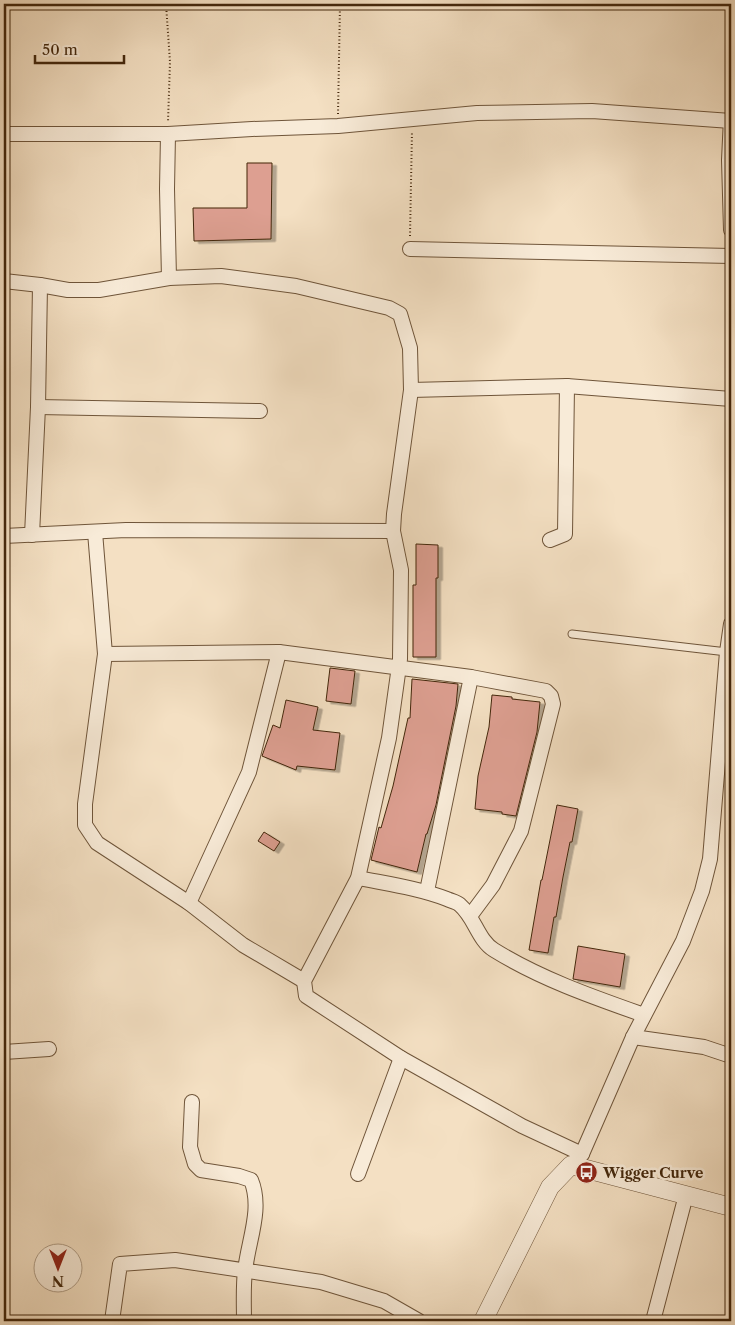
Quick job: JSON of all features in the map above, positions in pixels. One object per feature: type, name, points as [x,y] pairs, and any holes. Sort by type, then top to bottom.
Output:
[{"type":"street","points":[[4,134],[168,134],[338,126],[477,113],[592,111],[731,120],[731,230]]},
{"type":"street","points":[[168,134],[169,278]]},
{"type":"street","points":[[410,249],[731,256]]},
{"type":"street","points":[[4,281],[68,290],[99,290],[169,278],[220,276],[296,286],[389,308],[400,314],[410,348],[411,390],[393,531],[401,570],[399,668],[389,738],[358,878],[304,981],[306,996],[400,1058],[522,1126],[576,1159],[686,1195],[731,1207]]},
{"type":"street","points":[[32,535],[38,408],[40,285]]},
{"type":"street","points":[[411,390],[567,386],[731,399]]},
{"type":"street","points":[[550,540],[565,534],[567,386]]},
{"type":"street","points":[[38,408],[260,411]]},
{"type":"street","points":[[4,536],[126,530],[393,531]]},
{"type":"street","points":[[95,532],[105,654],[85,804],[84,825],[97,844],[189,903],[243,945],[304,981]]},
{"type":"street","points":[[483,1321],[550,1187],[576,1159],[633,1037],[683,941],[702,891],[710,859],[729,674],[727,652],[731,624]]},
{"type":"street","points":[[105,654],[279,652],[471,676],[546,691],[552,696],[553,704],[521,831],[492,885],[470,916]]},
{"type":"street","points":[[189,903],[249,772],[279,652]]},
{"type":"street","points":[[427,892],[471,676]]},
{"type":"street","points":[[358,878],[427,892],[459,904],[470,916],[478,931],[491,948],[516,964],[583,994],[644,1015]]},
{"type":"street","points":[[633,1037],[704,1047],[731,1056]]},
{"type":"street","points":[[4,1052],[49,1049]]},
{"type":"street","points":[[358,1174],[400,1058]]},
{"type":"street","points":[[192,1102],[190,1147],[195,1164],[202,1170],[239,1176],[251,1180],[256,1192],[256,1207],[245,1271],[244,1321]]},
{"type":"street","points":[[653,1321],[686,1195]]},
{"type":"street","points":[[112,1321],[120,1264],[175,1260],[321,1282],[384,1301],[419,1321]]},
{"type":"lane","points":[[572,634],[727,652]]},
{"type":"path","points":[[166,4],[170,92],[168,134]]},
{"type":"path","points":[[338,126],[340,4]]},
{"type":"path","points":[[410,249],[412,119]]},
{"type":"building","points":[[247,163],[272,163],[271,239],[194,241],[193,208],[247,208]]},
{"type":"building","points":[[416,544],[438,545],[436,657],[413,657],[413,585],[416,585]]},
{"type":"building","points":[[330,668],[355,671],[351,704],[326,701]]},
{"type":"building","points":[[412,679],[458,684],[456,706],[436,805],[426,834],[417,872],[371,860],[379,827],[381,828],[393,786],[408,718],[410,718]]},
{"type":"building","points":[[492,695],[540,702],[537,732],[516,816],[502,814],[502,812],[475,809],[478,776],[489,727]]},
{"type":"building","points":[[286,700],[318,707],[313,730],[340,733],[335,770],[297,766],[296,770],[262,756],[273,725],[280,728]]},
{"type":"building","points":[[557,805],[578,809],[548,953],[529,950]]},
{"type":"building","points":[[264,832],[280,842],[274,851],[258,841]]},
{"type":"building","points":[[578,946],[625,954],[620,987],[573,979]]},
{"type":"place","name":"Wigger Curve","points":[[587,1173]]}]
